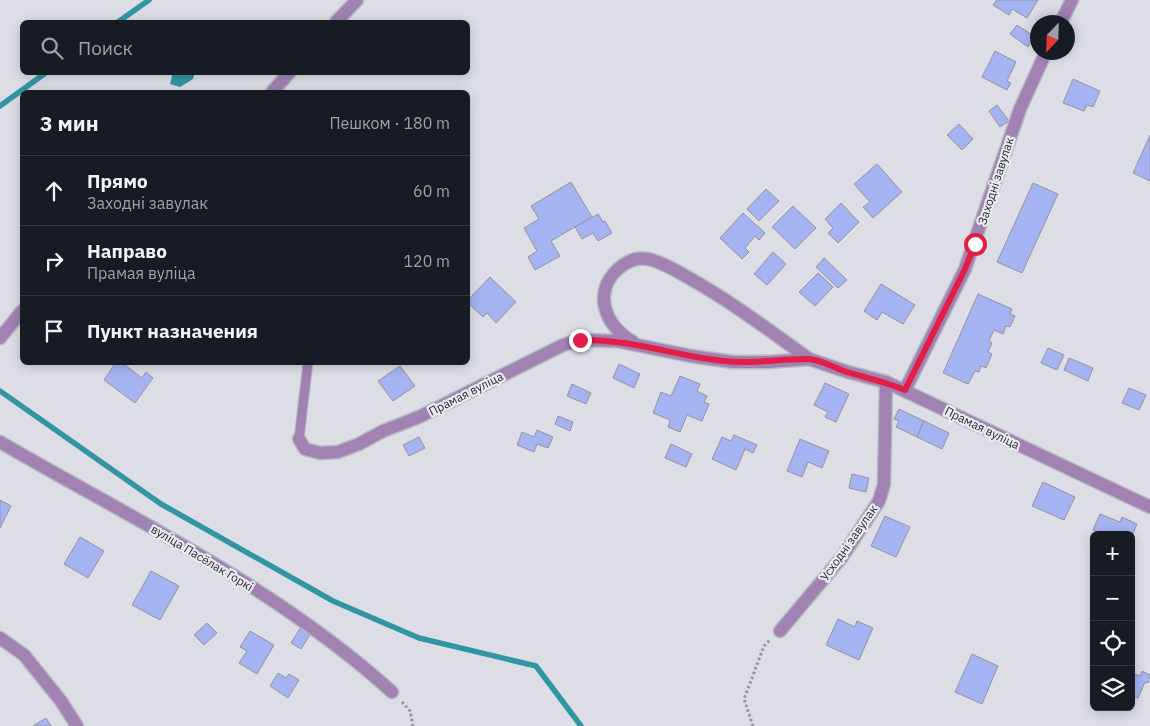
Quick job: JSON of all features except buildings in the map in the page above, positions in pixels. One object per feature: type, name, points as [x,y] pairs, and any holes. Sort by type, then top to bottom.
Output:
[{"type":"street","points":[[338,20],[356,0]]},
{"type":"street","points":[[1064,15],[1072,0]]},
{"type":"street","name":"Заходні завулак","points":[[905,390],[965,269],[1020,109],[1042,60]]},
{"type":"street","points":[[274,90],[287,75]]},
{"type":"street","name":"Прамая вуліца","points":[[639,345],[621,333],[613,324],[607,315],[604,294],[606,285],[618,269],[634,259],[641,258],[664,265],[702,285],[750,316],[809,359],[886,382],[905,390],[1018,446],[1150,507]]},
{"type":"street","points":[[0,338],[20,313]]},
{"type":"street","name":"Прамая вуліца","points":[[299,439],[305,449],[320,453],[338,452],[419,417],[572,341],[602,340],[733,362],[748,363],[809,359]]},
{"type":"street","name":"Усходні завулак","points":[[780,631],[842,557],[879,501],[884,484],[886,382]]},
{"type":"street","name":"вуліца Пасёлак Горкі","points":[[0,442],[187,547],[259,592],[341,648],[392,692]]},
{"type":"street","points":[[0,638],[24,655],[61,701],[78,726]]},
{"type":"lane","points":[[299,439],[308,365]]},
{"type":"path","points":[[754,726],[744,699],[764,646],[780,631]]},
{"type":"path","points":[[392,692],[410,711],[413,726]]},
{"type":"water","points":[[172,75],[194,75],[193,79],[180,87],[170,84]]},
{"type":"waterway","points":[[121,20],[149,0]]},
{"type":"waterway","points":[[22,90],[43,75]]},
{"type":"waterway","points":[[0,106],[20,92]]},
{"type":"waterway","points":[[0,391],[161,504],[333,601],[419,638],[536,666],[581,726]]},
{"type":"route","points":[[580,340],[617,341],[691,356],[733,362],[748,363],[809,359],[886,382],[905,390],[965,269],[975,244]]}]
